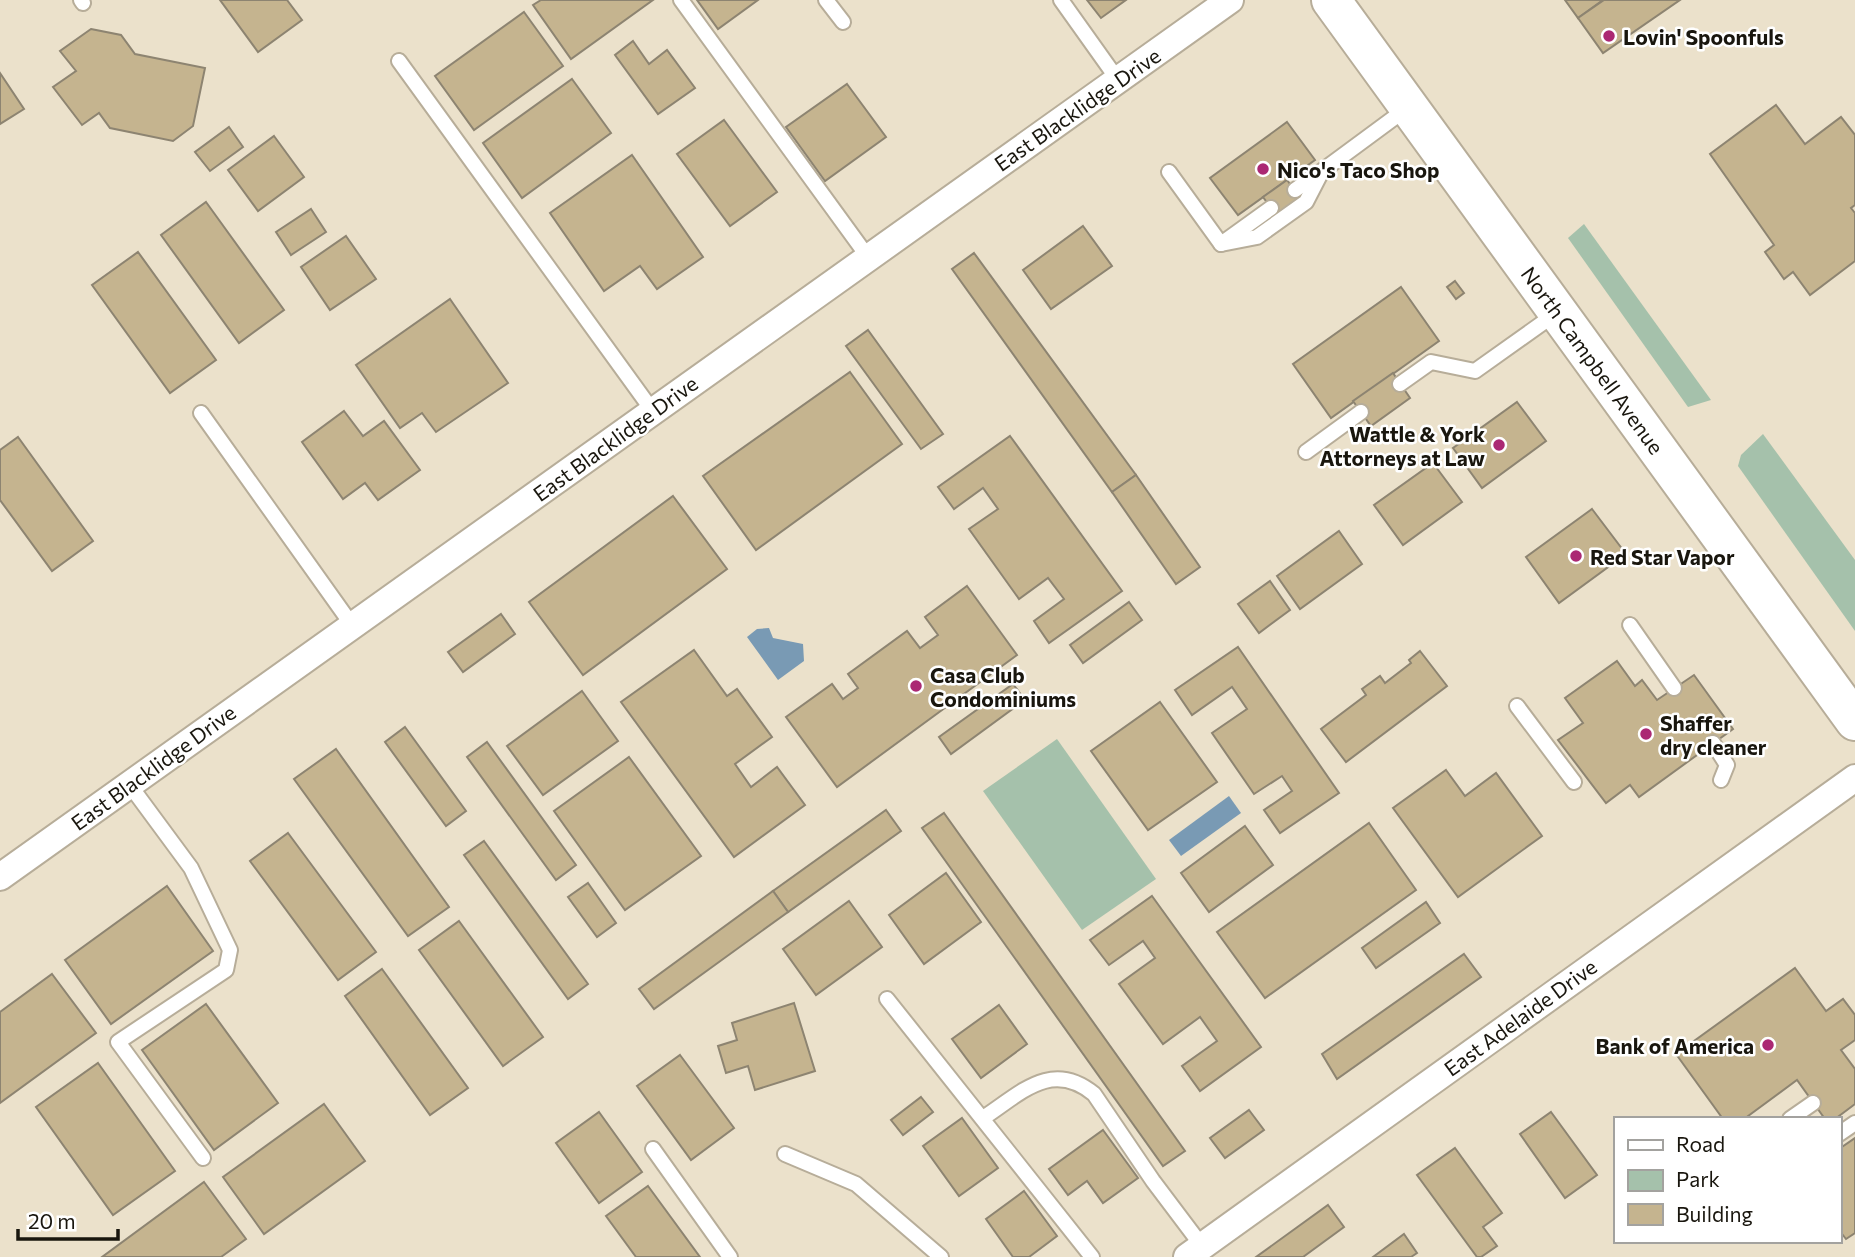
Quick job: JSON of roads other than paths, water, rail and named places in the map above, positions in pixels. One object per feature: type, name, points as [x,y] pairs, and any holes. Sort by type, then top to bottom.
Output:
[{"type":"main road","name":"North Campbell Avenue","points":[[1331,0],[1855,721]]},
{"type":"street","name":"East Blacklidge Drive","points":[[0,877],[1230,0]]},
{"type":"street","name":"East Adelaide Drive","points":[[1194,1252],[1855,778]]},
{"type":"lane","points":[[681,0],[868,257]]},
{"type":"lane","points":[[826,0],[843,22]]},
{"type":"lane","points":[[1061,0],[1118,80]]},
{"type":"lane","points":[[399,61],[653,410]]},
{"type":"lane","points":[[1295,190],[1409,107]]},
{"type":"lane","points":[[1221,244],[1257,237],[1306,202],[1322,171]]},
{"type":"lane","points":[[1169,172],[1221,244]]},
{"type":"lane","points":[[1221,244],[1271,208]]},
{"type":"lane","points":[[1400,384],[1431,362],[1475,371],[1558,312]]},
{"type":"lane","points":[[1306,452],[1361,412]]},
{"type":"lane","points":[[201,413],[352,625]]},
{"type":"lane","points":[[1630,625],[1674,688]]},
{"type":"lane","points":[[1517,706],[1574,782]]},
{"type":"lane","points":[[1713,743],[1727,765],[1721,780]]},
{"type":"lane","points":[[129,784],[191,869],[230,950],[226,970],[118,1042],[204,1158]]},
{"type":"lane","points":[[887,999],[1092,1257]]},
{"type":"lane","points":[[983,1118],[1046,1079],[1063,1078],[1087,1088],[1094,1094],[1153,1181],[1194,1252]]},
{"type":"lane","points":[[1793,1117],[1813,1103]]},
{"type":"lane","points":[[653,1149],[730,1257]]},
{"type":"lane","points":[[785,1154],[856,1184],[941,1257]]},
{"type":"water","points":[[769,628],[773,638],[803,644],[804,661],[778,680],[747,637],[757,629]]},
{"type":"water","points":[[1229,796],[1241,813],[1181,856],[1169,840]]},
{"type":"place","name":"Lovin' Spoonfuls","points":[[1609,36]]},
{"type":"place","name":"Nico's Taco Shop","points":[[1263,169]]},
{"type":"place","name":"Wattle & York Attorneys at Law","points":[[1499,445]]},
{"type":"place","name":"Red Star Vapor","points":[[1576,556]]},
{"type":"place","name":"Casa Club Condominiums","points":[[916,686]]},
{"type":"place","name":"Shaffer dry cleaner","points":[[1646,734]]},
{"type":"place","name":"Bank of America","points":[[1768,1045]]}]
